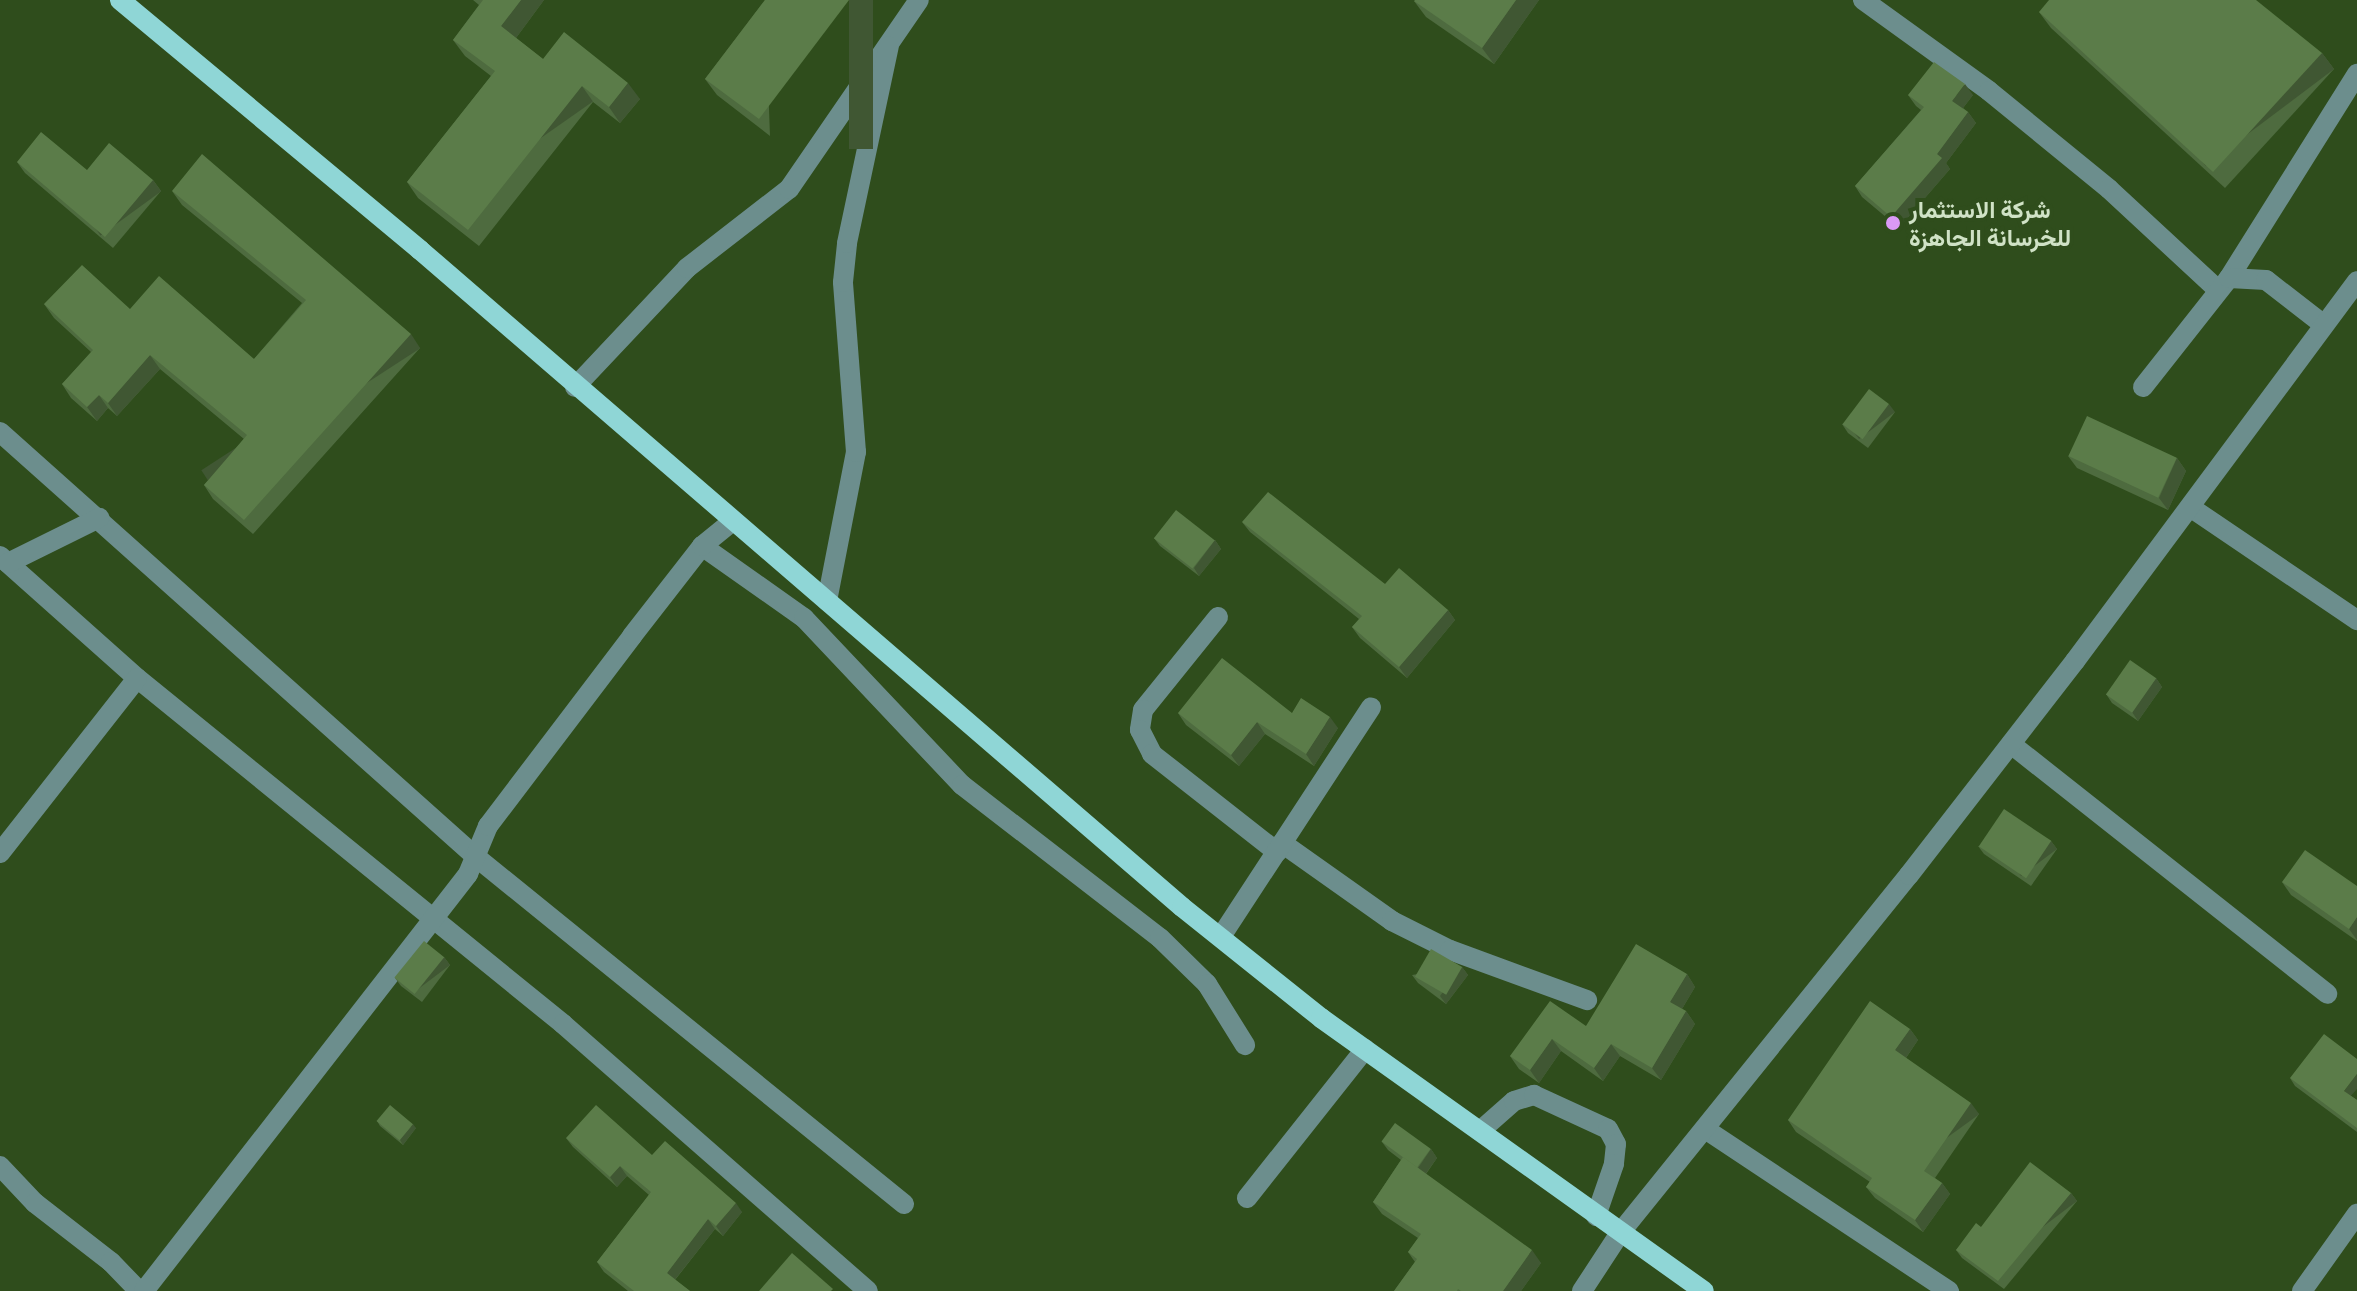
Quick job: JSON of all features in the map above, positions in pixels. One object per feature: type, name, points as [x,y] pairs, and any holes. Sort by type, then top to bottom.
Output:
[{"type":"main road","points":[[120,0],[408,240],[1062,808],[1365,1049],[1704,1291]]},
{"type":"street","points":[[575,387],[687,268],[789,189],[919,0]]},
{"type":"street","points":[[1863,0],[1989,91],[2223,283],[2266,280],[2324,325]]},
{"type":"street","points":[[827,601],[856,452],[843,282],[847,243],[889,46]]},
{"type":"street","points":[[2143,387],[2223,283],[2357,74]]},
{"type":"street","points":[[1582,1291],[1620,1233],[2011,744],[2357,281]]},
{"type":"street","points":[[0,432],[210,616],[476,857],[904,1204]]},
{"type":"street","points":[[2190,507],[2357,620]]},
{"type":"street","points":[[99,518],[4,559],[137,678],[432,914],[868,1291]]},
{"type":"street","points":[[0,1166],[35,1203],[111,1262],[142,1291],[432,914],[468,874],[488,826],[702,546],[732,522]]},
{"type":"street","points":[[702,546],[804,618],[962,785],[1102,889],[1171,948],[1207,984],[1245,1045]]},
{"type":"street","points":[[1218,617],[1143,710],[1140,730],[1152,754],[1280,848],[1392,921],[1450,950],[1587,1000]]},
{"type":"street","points":[[0,853],[137,678]]},
{"type":"street","points":[[1222,935],[1371,707]]},
{"type":"street","points":[[2011,744],[2327,994]]},
{"type":"street","points":[[1247,1198],[1365,1049]]},
{"type":"street","points":[[1480,1131],[1514,1101],[1534,1095],[1608,1129],[1616,1144],[1614,1164],[1596,1216]]},
{"type":"street","points":[[1705,1129],[1949,1291]]},
{"type":"street","points":[[2302,1291],[2357,1214]]},
{"type":"building","points":[[483,0],[521,0],[501,26],[543,59],[564,32],[628,83],[609,107],[582,86],[468,230],[407,182],[495,71],[453,40]]},
{"type":"building","points":[[765,0],[849,0],[759,119],[705,79]]},
{"type":"building","points":[[1415,0],[1516,0],[1482,48]]},
{"type":"building","points":[[2049,0],[2256,0],[2322,53],[2213,172],[2039,12]]},
{"type":"building","points":[[1934,62],[1965,84],[1952,101],[1968,112],[1937,154],[1942,158],[1891,217],[1855,186],[1924,107],[1908,95]]},
{"type":"building","points":[[41,132],[87,170],[109,143],[153,180],[105,237],[17,162]]},
{"type":"building","points":[[202,154],[411,334],[244,520],[204,485],[247,435],[150,355],[108,403],[99,395],[87,407],[62,384],[93,350],[44,304],[82,265],[130,309],[159,276],[254,359],[306,300],[172,191]]},
{"type":"building","points":[[1869,389],[1889,404],[1862,439],[1843,424]]},
{"type":"building","points":[[2087,416],[2177,458],[2158,498],[2068,456]]},
{"type":"building","points":[[1268,492],[1385,584],[1399,568],[1448,610],[1399,667],[1352,627],[1362,616],[1242,522]]},
{"type":"building","points":[[1176,510],[1215,540],[1192,569],[1154,538]]},
{"type":"building","points":[[1222,658],[1292,713],[1301,698],[1330,717],[1306,754],[1257,722],[1231,755],[1178,713]]},
{"type":"building","points":[[2130,660],[2156,678],[2132,713],[2106,694]]},
{"type":"building","points":[[2004,809],[2051,841],[2026,878],[1979,846]]},
{"type":"building","points":[[2305,850],[2357,886],[2357,917],[2349,929],[2282,882]]},
{"type":"building","points":[[424,941],[444,957],[415,994],[394,978]]},
{"type":"building","points":[[1636,944],[1687,974],[1670,1002],[1686,1011],[1652,1068],[1611,1044],[1594,1068],[1552,1039],[1530,1070],[1510,1056],[1550,1001],[1586,1026]]},
{"type":"building","points":[[1431,949],[1462,967],[1446,995],[1415,977]]},
{"type":"building","points":[[1870,1001],[1910,1029],[1895,1050],[1971,1103],[1924,1171],[1942,1183],[1915,1220],[1866,1187],[1872,1178],[1788,1120]]},
{"type":"building","points":[[2324,1034],[2357,1059],[2357,1074],[2344,1091],[2357,1100],[2357,1128],[2290,1078]]},
{"type":"building","points":[[390,1105],[413,1124],[399,1140],[377,1121]]},
{"type":"building","points":[[596,1105],[652,1155],[665,1141],[736,1203],[716,1226],[708,1219],[667,1273],[690,1291],[634,1291],[597,1262],[651,1192],[620,1166],[610,1177],[566,1138]]},
{"type":"building","points":[[1395,1123],[1431,1149],[1417,1167],[1381,1142]]},
{"type":"building","points":[[1403,1157],[1532,1250],[1503,1291],[1394,1291],[1417,1259],[1408,1252],[1421,1234],[1373,1202]]},
{"type":"building","points":[[2030,1162],[2071,1193],[1998,1281],[1956,1250],[1976,1223],[1981,1227]]},
{"type":"building","points":[[792,1253],[833,1289],[759,1291]]},
{"type":"place","name":"شركة الاستثمار للخرسانة الجاهزة","points":[[1893,223]]}]
